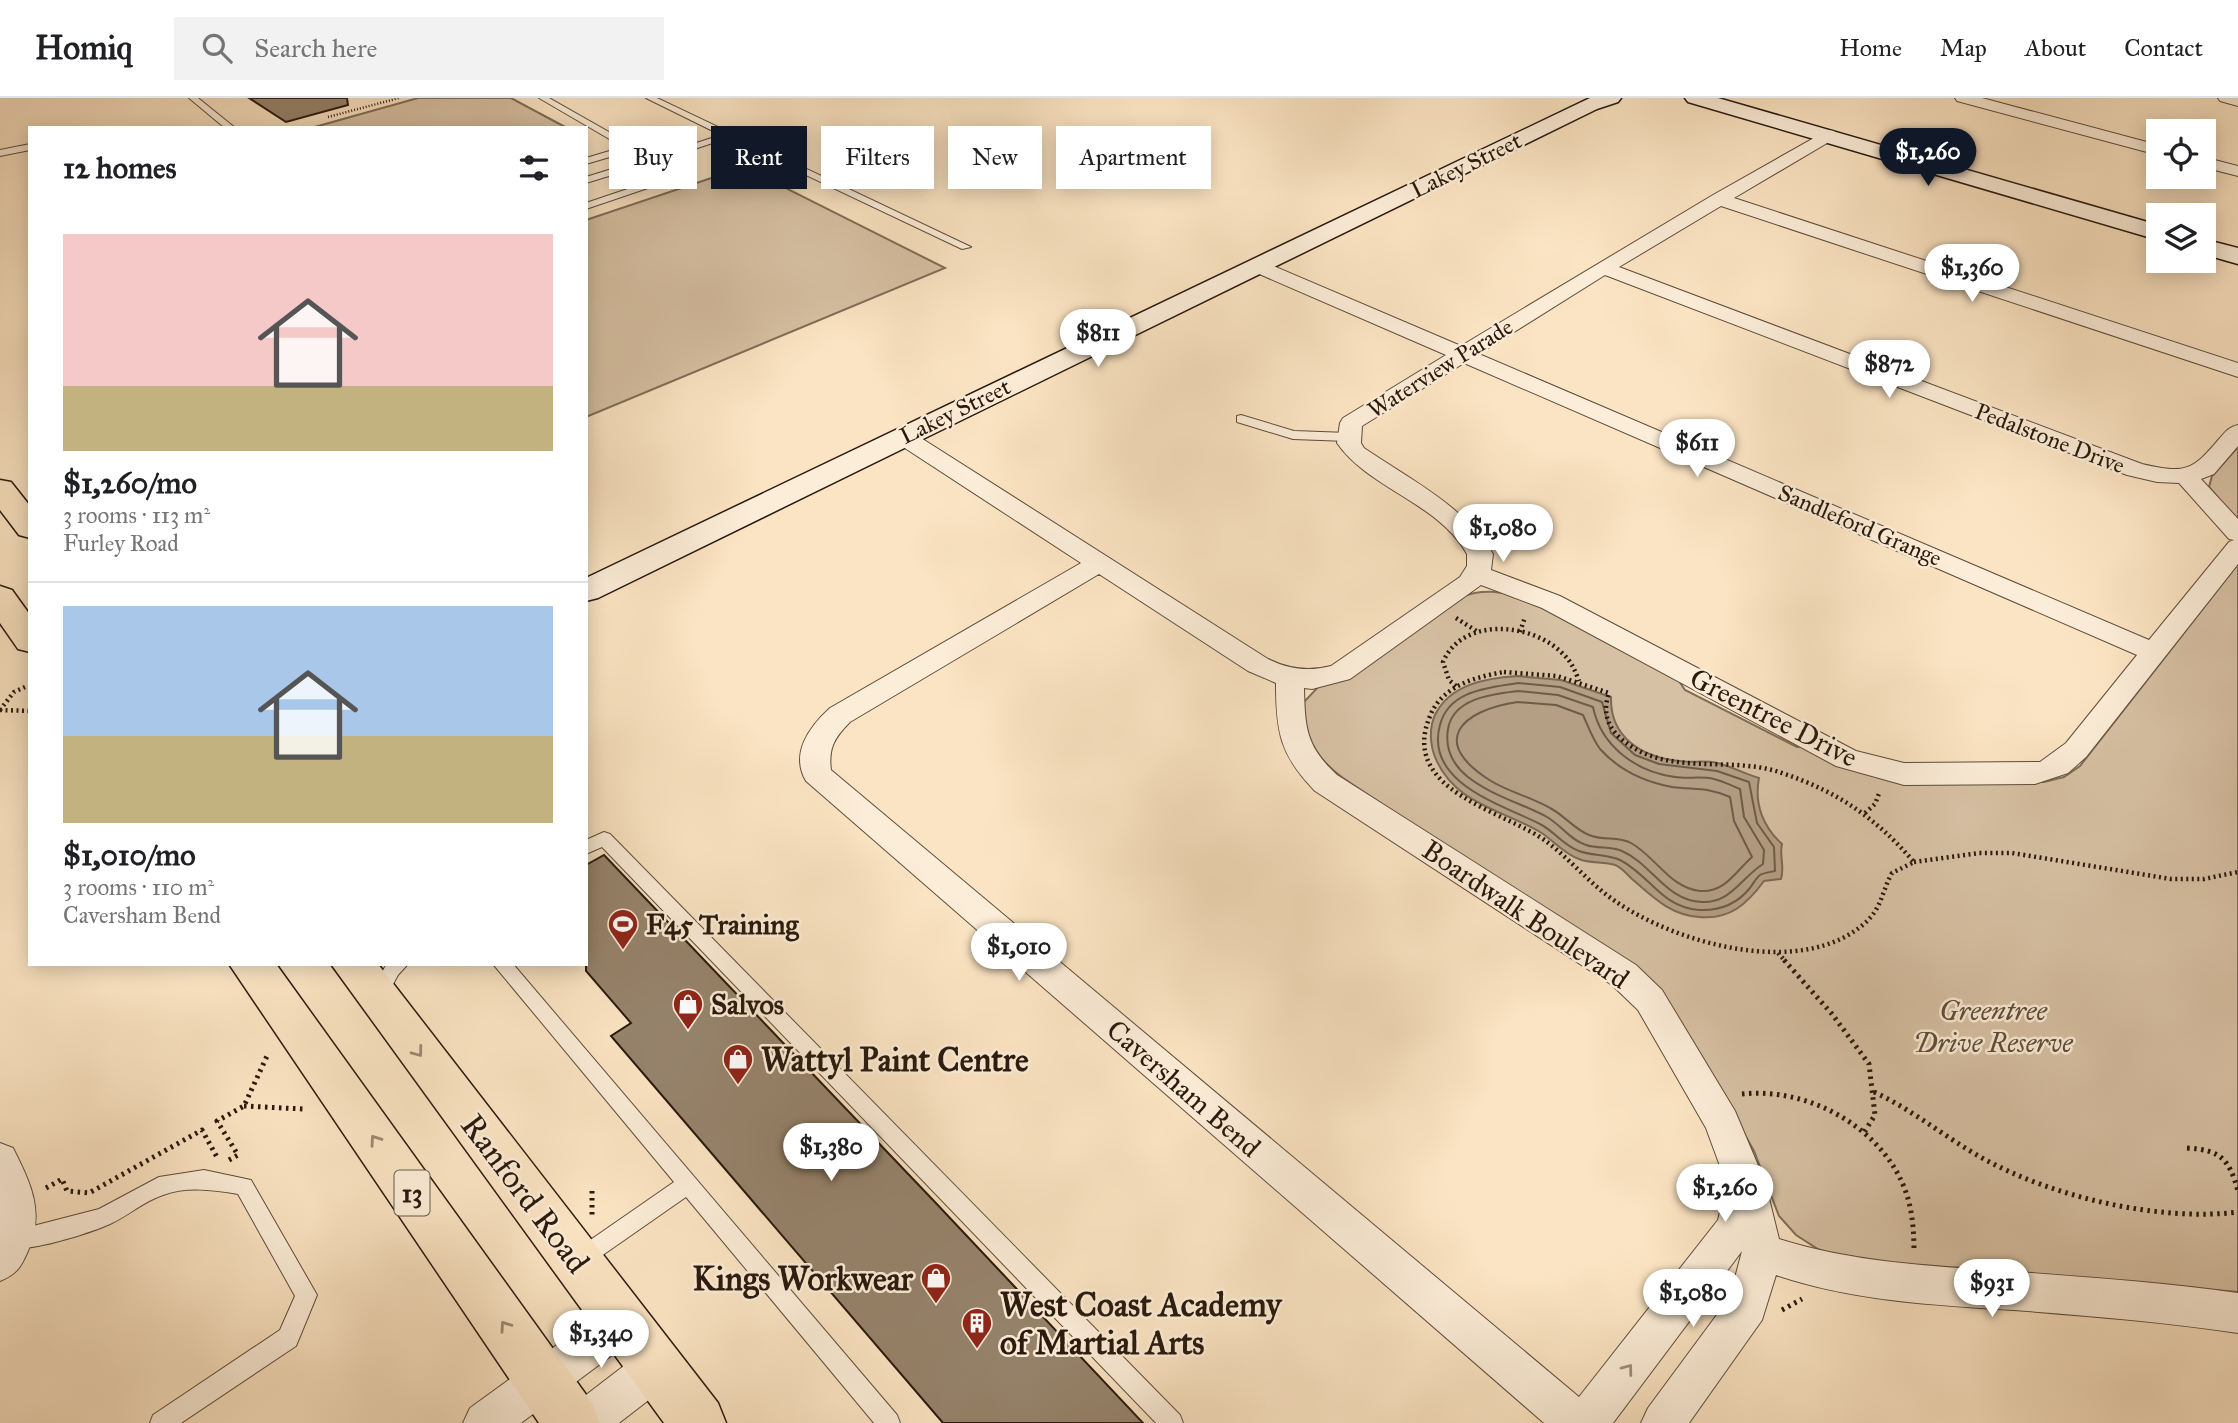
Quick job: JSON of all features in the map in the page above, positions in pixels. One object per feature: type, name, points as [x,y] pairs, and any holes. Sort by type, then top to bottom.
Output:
[{"type":"main road","points":[[0,489],[28,525]]},
{"type":"main road","points":[[0,597],[28,638]]},
{"type":"main road","name":"13","points":[[252,966],[572,1423]]},
{"type":"main road","name":"Ranford Road","points":[[376,975],[578,1261],[698,1423]]},
{"type":"street","points":[[1963,98],[2146,147]]},
{"type":"street","points":[[2226,98],[2238,101]]},
{"type":"street","points":[[1702,99],[2146,229]]},
{"type":"street","name":"Lakey Street","points":[[588,590],[1600,100]]},
{"type":"street","name":"Waterview Parade","points":[[1477,574],[1481,563],[1480,553],[1467,533],[1356,453],[1348,437],[1351,423],[1603,268],[1828,135]]},
{"type":"street","points":[[2216,166],[2238,172]]},
{"type":"street","points":[[1719,200],[2238,370]]},
{"type":"street","points":[[2216,250],[2238,256]]},
{"type":"street","name":"Sandleford Grange","points":[[1257,265],[2154,652]]},
{"type":"street","name":"Pedalstone Drive","points":[[1603,268],[2135,470],[2157,475],[2186,476]]},
{"type":"street","points":[[2238,432],[2206,469],[2186,476],[2238,534]]},
{"type":"street","points":[[902,436],[1273,673],[1312,680],[1340,673],[1469,583],[1477,574]]},
{"type":"street","name":"Greentree Drive","points":[[1477,574],[1551,601],[1847,759],[1903,774],[2050,771],[2060,766],[2076,750],[2238,547]]},
{"type":"street","name":"Caversham Bend","points":[[1100,563],[840,715],[818,738],[814,756],[817,774],[1577,1423]]},
{"type":"street","name":"Boardwalk Boulevard","points":[[1290,676],[1291,731],[1295,748],[1308,767],[1326,783],[1624,975],[1650,1000],[1722,1122],[1746,1182],[1762,1252],[1748,1306],[1663,1423]]},
{"type":"street","points":[[0,1160],[18,1204],[20,1220],[6,1251]]},
{"type":"street","points":[[1586,1423],[1736,1228],[1746,1182]]},
{"type":"street","points":[[1762,1252],[1831,1272],[1921,1283],[2175,1302],[2238,1312]]},
{"type":"street","points":[[485,1423],[624,1321]]},
{"type":"street","points":[[584,1423],[657,1367]]},
{"type":"lane","points":[[193,98],[228,126]]},
{"type":"lane","points":[[543,98],[609,136]]},
{"type":"lane","points":[[650,98],[711,126]]},
{"type":"lane","points":[[0,153],[28,147]]},
{"type":"lane","points":[[588,160],[609,154]]},
{"type":"lane","points":[[807,172],[966,247]]},
{"type":"lane","points":[[588,179],[609,173]]},
{"type":"lane","points":[[588,205],[636,189]]},
{"type":"lane","points":[[1241,419],[1293,435],[1312,438],[1348,437]]},
{"type":"lane","points":[[588,847],[604,838],[1172,1423]]},
{"type":"lane","points":[[504,966],[889,1423]]},
{"type":"lane","points":[[6,1251],[42,1236],[104,1217],[159,1186],[204,1179],[244,1186],[306,1295],[288,1338],[161,1423]]},
{"type":"lane","points":[[578,1261],[688,1184]]},
{"type":"path","points":[[328,117],[399,98]]},
{"type":"path","points":[[355,104],[362,108]]},
{"type":"path","points":[[1456,686],[1449,680],[1443,662],[1450,648],[1465,636],[1488,630],[1520,632],[1554,644],[1573,662],[1579,681]]},
{"type":"path","points":[[1915,863],[1865,813],[1781,773],[1752,765],[1671,763],[1639,753],[1608,724],[1604,706],[1609,693],[1579,681],[1547,674],[1513,671],[1493,674],[1456,686],[1440,699],[1431,711],[1424,736],[1430,762],[1459,797],[1484,812],[1532,832],[1566,857],[1598,889],[1660,926],[1688,936],[1777,952],[1811,950],[1837,943],[1875,912],[1885,897],[1891,873],[1900,866],[1964,854],[2024,852],[2123,875],[2166,880],[2238,872]]},
{"type":"path","points":[[0,710],[14,692],[25,687]]},
{"type":"path","points":[[0,710],[28,711]]},
{"type":"path","points":[[1865,813],[1875,804],[1880,793],[1881,780]]},
{"type":"path","points":[[1777,952],[1854,1041],[1869,1064],[1875,1115],[1863,1134]]},
{"type":"path","points":[[244,1106],[267,1056]]},
{"type":"path","points":[[1874,1092],[1899,1103],[1997,1166],[2058,1188],[2168,1211],[2226,1215],[2238,1212]]},
{"type":"path","points":[[1710,1102],[1748,1093],[1787,1094],[1838,1116],[1863,1134],[1886,1156],[1904,1185],[1914,1229],[1914,1262]]},
{"type":"path","points":[[43,1190],[62,1179],[66,1191],[89,1192],[202,1130],[222,1164],[238,1155],[217,1121],[244,1106],[303,1110]]},
{"type":"path","points":[[2187,1148],[2218,1153],[2231,1166],[2238,1191]]},
{"type":"path","points":[[1773,1320],[1779,1312],[1799,1299],[1810,1299]]},
{"type":"green space","points":[[418,98],[511,98],[563,126],[318,126]]},
{"type":"green space","points":[[711,178],[711,189],[788,189],[945,268],[588,416],[588,219],[678,189],[697,189],[697,183]]},
{"type":"green space","points":[[2238,447],[2238,522],[2209,487],[2212,476]]},
{"type":"green space","name":"Greentree Drive Reserve","points":[[2238,564],[2238,1292],[1841,1259],[1818,1249],[1796,1235],[1779,1216],[1754,1151],[1719,1089],[1636,974],[1343,778],[1318,754],[1309,737],[1304,716],[1303,703],[1320,685],[1461,597],[1493,592],[1525,598],[1677,678],[1685,690],[1797,747],[1809,746],[1917,782],[2044,782],[2064,777],[2080,766]]},
{"type":"water","points":[[1517,676],[1561,680],[1611,697],[1612,711],[1622,734],[1641,750],[1652,755],[1679,761],[1717,763],[1759,778],[1759,806],[1765,823],[1782,844],[1781,879],[1764,881],[1751,897],[1729,913],[1710,917],[1689,916],[1663,904],[1617,866],[1574,857],[1540,832],[1466,795],[1443,773],[1435,757],[1431,736],[1435,715],[1450,696],[1470,685]]},
{"type":"building","points":[[249,98],[347,98],[348,105],[286,122]]},
{"type":"building","points":[[604,855],[1143,1423],[943,1423],[611,1036],[631,1023],[586,971],[588,864]]},
{"type":"place","name":"F45 Training","points":[[623,951]]},
{"type":"place","name":"Salvos","points":[[688,1031]]},
{"type":"place","name":"Wattyl Paint Centre","points":[[738,1086]]},
{"type":"place","name":"Kings Workwear","points":[[936,1305]]},
{"type":"place","name":"West Coast Academy of Martial Arts","points":[[977,1350]]}]
